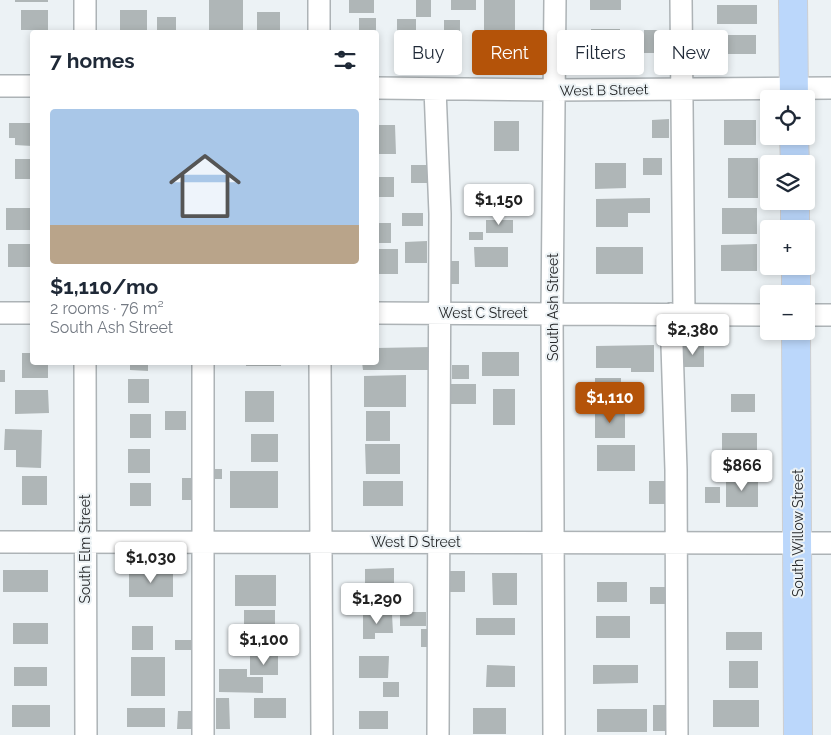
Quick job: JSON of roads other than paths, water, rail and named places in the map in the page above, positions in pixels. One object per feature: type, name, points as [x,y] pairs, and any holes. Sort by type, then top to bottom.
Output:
[{"type":"main road","points":[[793,0],[794,90]]},
{"type":"main road","name":"South Willow Street","points":[[796,340],[798,735]]},
{"type":"street","points":[[85,0],[85,30]]},
{"type":"street","points":[[319,0],[319,30]]},
{"type":"street","name":"South Ash Street","points":[[554,735],[552,314],[555,0]]},
{"type":"street","points":[[676,735],[676,470],[682,89],[681,0]]},
{"type":"street","points":[[0,86],[30,86]]},
{"type":"street","name":"West B Street","points":[[379,88],[682,89],[760,92]]},
{"type":"street","name":"West B Street","points":[[815,90],[831,88]]},
{"type":"street","points":[[435,89],[440,214],[438,735]]},
{"type":"street","points":[[0,313],[30,313]]},
{"type":"street","name":"West C Street","points":[[379,313],[760,315]]},
{"type":"street","points":[[815,315],[831,315]]},
{"type":"street","name":"South Elm Street","points":[[85,365],[86,735]]},
{"type":"street","points":[[203,365],[203,735]]},
{"type":"street","points":[[320,365],[322,735]]},
{"type":"street","name":"West D Street","points":[[0,542],[831,543]]}]
